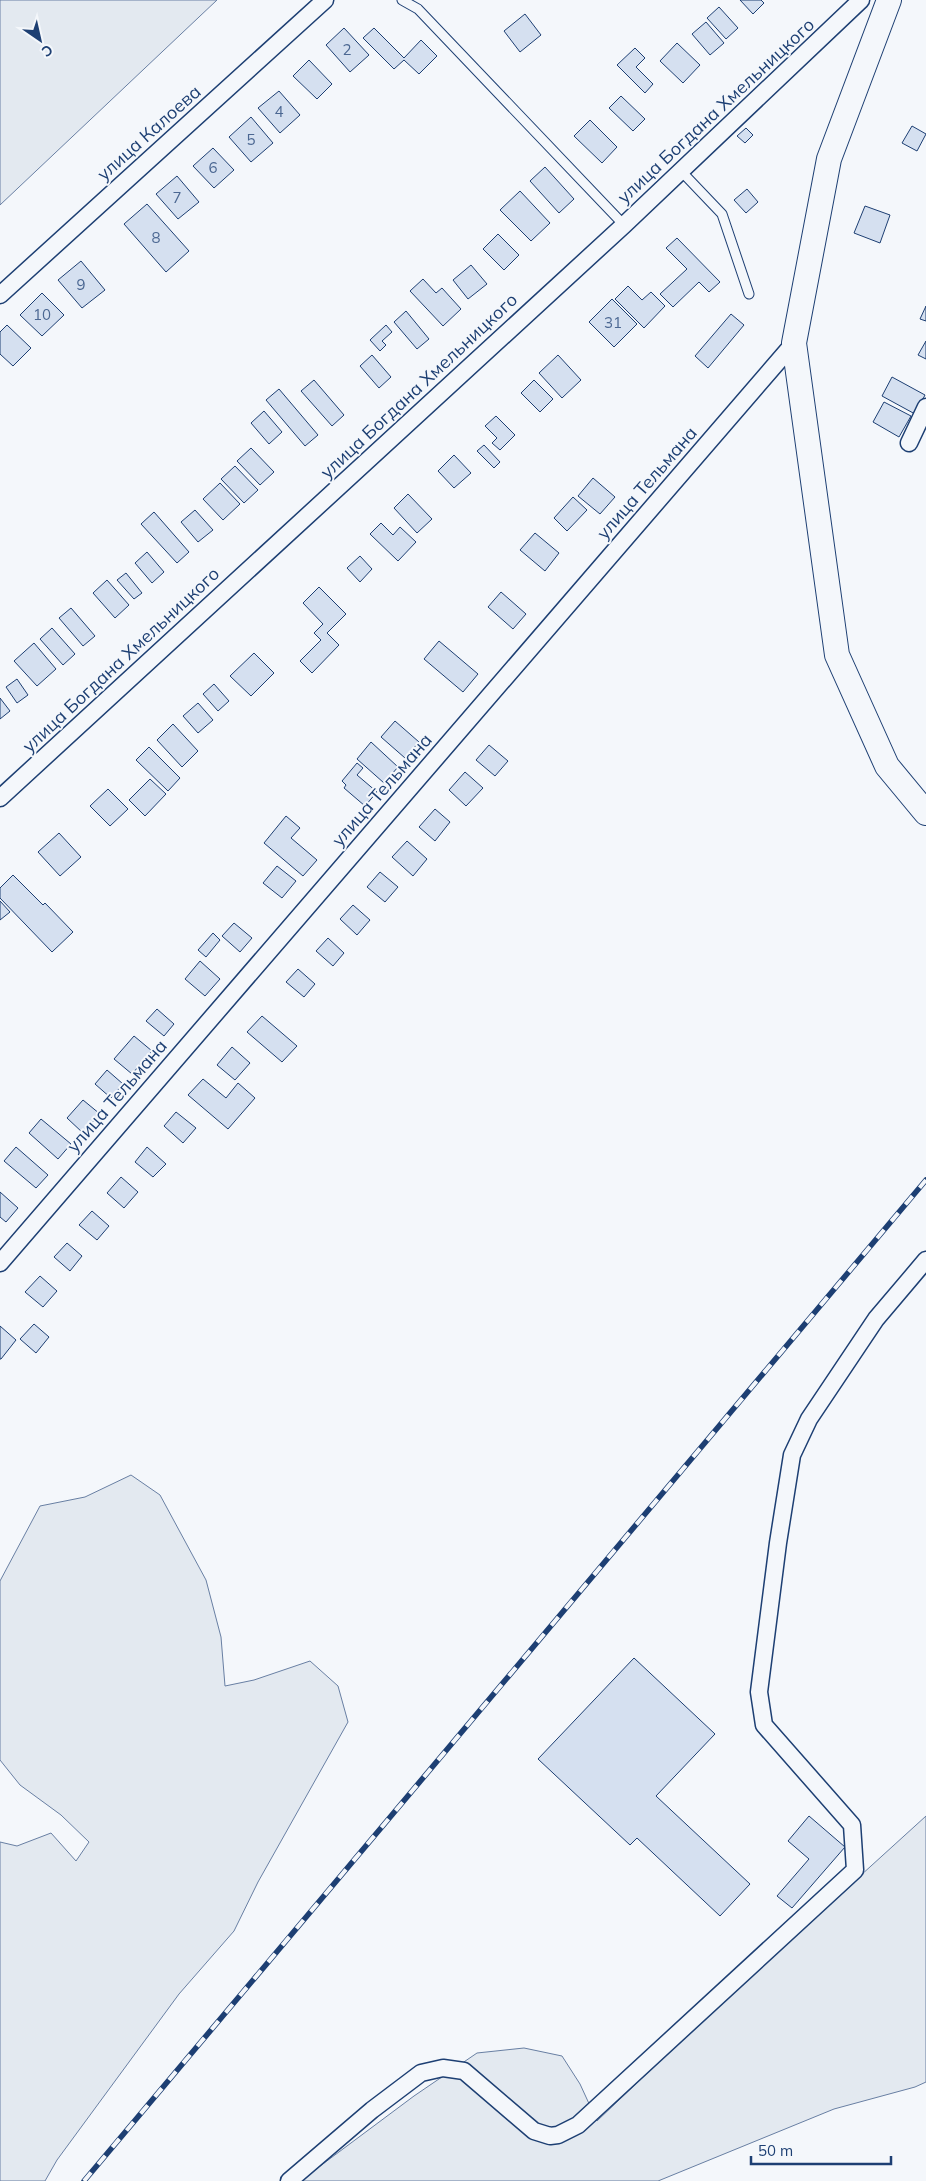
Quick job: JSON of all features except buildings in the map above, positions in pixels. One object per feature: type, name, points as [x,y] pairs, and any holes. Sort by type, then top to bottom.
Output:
[{"type":"street","name":"улица Калоева","points":[[0,295],[325,0]]},
{"type":"street","name":"улица Богдана Хмельницкого","points":[[0,798],[624,225],[861,0]]},
{"type":"street","points":[[889,0],[829,159],[794,343],[837,655],[887,766],[926,813]]},
{"type":"street","name":"улица Тельмана","points":[[0,1262],[794,343]]},
{"type":"street","points":[[909,442],[926,407]]},
{"type":"street","points":[[289,2181],[372,2110],[421,2073],[443,2068],[464,2070],[534,2131],[550,2136],[558,2135],[578,2125],[855,1870],[852,1825],[764,1725],[759,1692],[778,1543],[792,1455],[808,1419],[876,1319],[926,1260]]},
{"type":"lane","points":[[402,0],[418,9],[624,225]]},
{"type":"lane","points":[[681,171],[722,214],[749,294]]},
{"type":"shaded area","points":[[0,0],[217,0],[0,205]]},
{"type":"shaded area","points":[[131,1475],[160,1495],[206,1580],[221,1637],[225,1686],[254,1680],[310,1661],[338,1686],[348,1722],[258,1882],[234,1931],[179,1994],[57,2160],[45,2181],[0,2181],[0,1842],[17,1846],[51,1833],[76,1861],[89,1842],[61,1815],[20,1785],[0,1760],[0,1581],[40,1506],[85,1497]]},
{"type":"shaded area","points":[[926,1816],[926,2082],[915,2087],[834,2109],[658,2181],[300,2181],[414,2096],[477,2053],[524,2048],[562,2056],[580,2084],[597,2121],[728,1996]]},
{"type":"railway","points":[[84,2181],[926,1180]]}]
